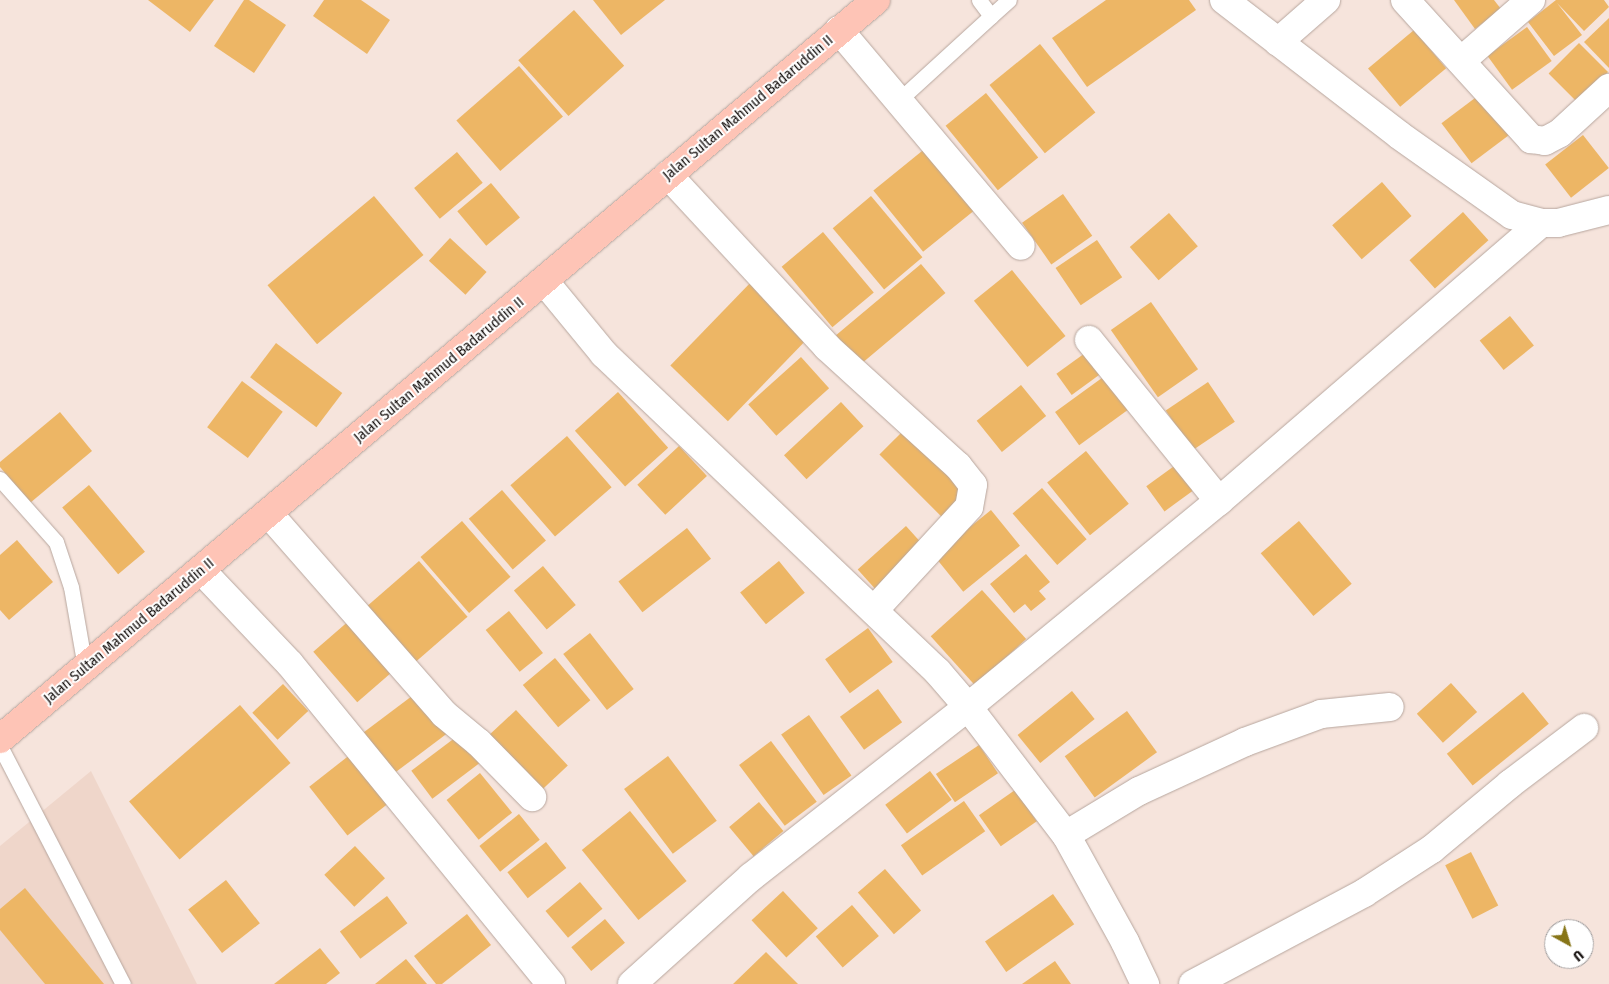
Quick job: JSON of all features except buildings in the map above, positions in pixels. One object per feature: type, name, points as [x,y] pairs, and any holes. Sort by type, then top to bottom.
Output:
[{"type":"highway","name":"Jalan Sultan Mahmud Badaruddin II","points":[[0,739],[269,514],[870,3]]},
{"type":"street","points":[[1224,0],[1500,208],[1512,215],[1541,223],[1581,219],[1609,210]]},
{"type":"street","points":[[1278,42],[1326,0]]},
{"type":"street","points":[[1405,0],[1462,61],[1525,134],[1537,141],[1560,133],[1609,88]]},
{"type":"street","points":[[1462,61],[1531,0]]},
{"type":"street","points":[[839,30],[1021,246]]},
{"type":"street","points":[[668,176],[827,347],[958,466],[973,485],[969,507],[874,610]]},
{"type":"street","points":[[632,984],[751,877],[968,707],[1219,501],[1541,223]]},
{"type":"street","points":[[544,281],[604,354],[937,671],[968,707],[1066,835],[1125,942],[1145,984]]},
{"type":"street","points":[[1089,340],[1219,501]]},
{"type":"street","points":[[269,514],[444,714],[479,743],[532,797]]},
{"type":"street","points":[[201,570],[290,664],[550,984]]},
{"type":"street","points":[[1066,835],[1139,791],[1245,742],[1322,714],[1390,707]]},
{"type":"street","points":[[1193,984],[1364,893],[1432,849],[1510,784],[1584,728]]},
{"type":"lane","points":[[979,0],[991,16]]},
{"type":"lane","points":[[898,101],[1009,0]]},
{"type":"lane","points":[[0,479],[56,542],[71,587],[85,667]]},
{"type":"lane","points":[[0,746],[123,984]]},
{"type":"shaded area","points":[[91,771],[197,984],[0,984],[0,846]]}]
